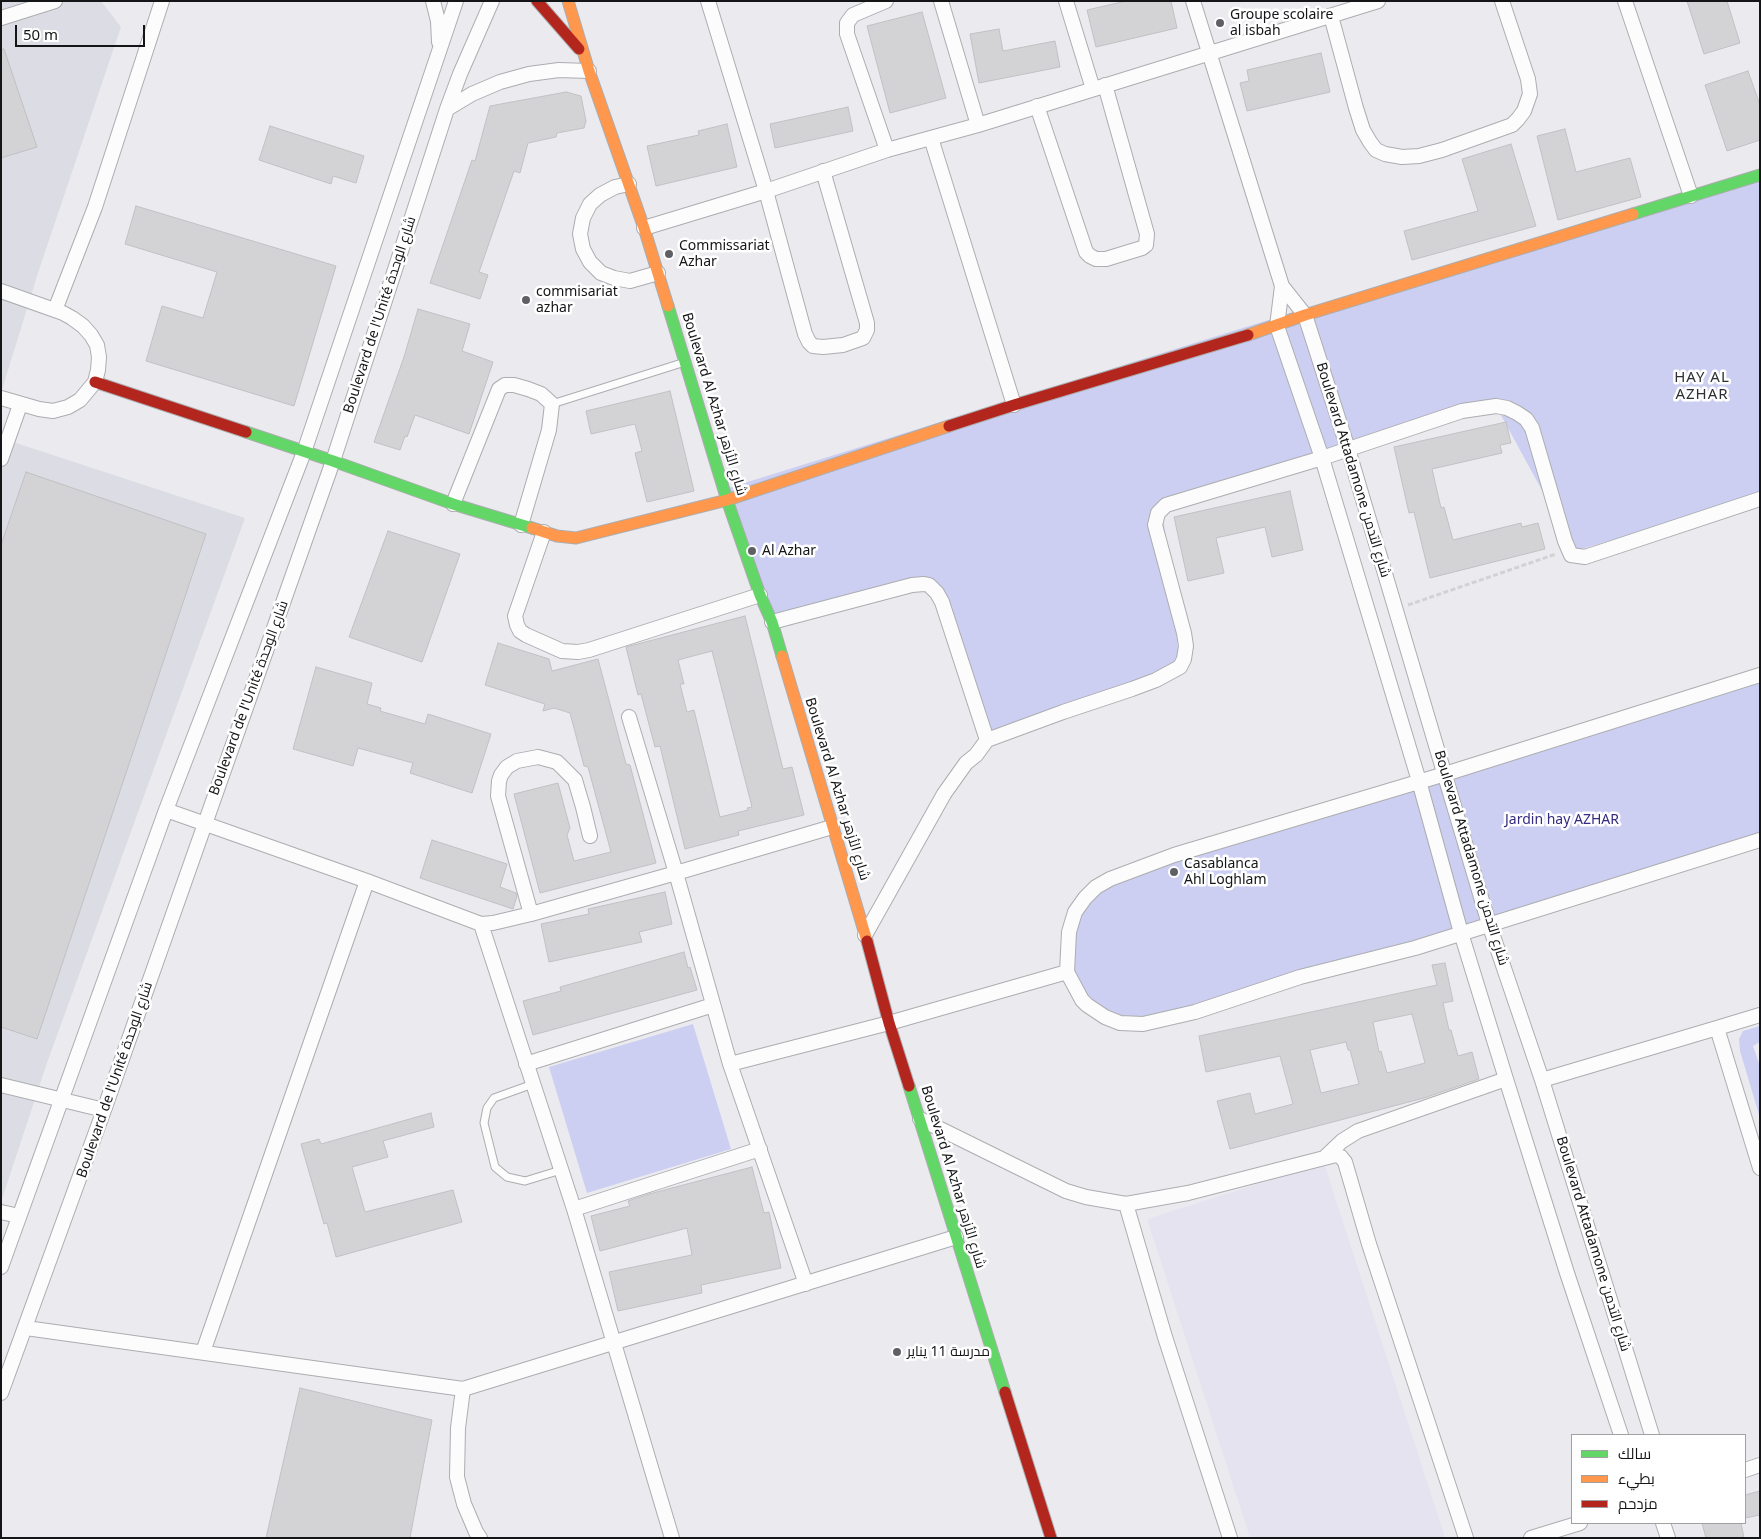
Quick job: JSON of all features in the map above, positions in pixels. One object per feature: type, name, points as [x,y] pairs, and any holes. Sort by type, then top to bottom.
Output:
[{"type":"street","points":[[1,18],[55,1]]},
{"type":"street","points":[[55,310],[94,207],[162,1]]},
{"type":"street","points":[[432,1],[438,21],[439,52]]},
{"type":"street","name":"Boulevard de l'Unité شارع الوحدة","points":[[1,1267],[166,810],[304,452],[456,1]]},
{"type":"street","name":"Boulevard de l'Unité شارع الوحدة","points":[[1,1393],[104,1110],[332,461],[447,109],[492,1]]},
{"type":"street","name":"Boulevard Al Azhar شارع الأزهر","points":[[537,1],[567,33],[583,54]]},
{"type":"street","name":"Boulevard Al Azhar شارع الأزهر","points":[[568,1],[583,54],[644,228],[727,500],[760,595],[772,622],[865,935],[889,1023],[1051,1538]]},
{"type":"street","points":[[708,1],[766,191],[797,307],[809,342],[813,346],[823,347],[852,343],[862,338],[867,330],[867,323],[823,171]]},
{"type":"street","points":[[886,1],[853,15],[848,22],[847,34],[887,150]]},
{"type":"street","points":[[941,1],[978,126]]},
{"type":"street","points":[[1038,106],[1086,252],[1096,259],[1106,260],[1146,245],[1147,234],[1099,87],[1066,1]]},
{"type":"street","name":"Boulevard Attadamone شارع التدمن","points":[[1193,1],[1282,286],[1305,315],[1348,449],[1489,924],[1542,1080],[1652,1434]]},
{"type":"street","points":[[644,228],[766,191],[887,150],[978,126],[1378,1]]},
{"type":"street","points":[[1331,16],[1356,108],[1363,130],[1370,142],[1376,150],[1386,154],[1402,157],[1419,156],[1442,150],[1512,124],[1524,111],[1530,94],[1528,79],[1502,1]]},
{"type":"street","points":[[1625,1],[1691,196]]},
{"type":"street","points":[[447,109],[472,94],[500,82],[522,76],[558,70],[589,71]]},
{"type":"street","points":[[931,138],[1014,405]]},
{"type":"street","points":[[95,382],[332,461],[453,504],[556,536],[576,538],[727,500],[1014,405],[1278,326],[1305,315],[1760,175]]},
{"type":"street","points":[[629,184],[615,187],[600,195],[590,204],[583,218],[580,234],[583,249],[590,262],[601,273],[614,278],[630,281],[658,274]]},
{"type":"street","name":"Boulevard Attadamone شارع التدمن","points":[[1282,286],[1278,326],[1322,458],[1419,781],[1461,933],[1506,1079],[1567,1273],[1621,1434]]},
{"type":"street","points":[[1,291],[72,318],[91,335],[97,346],[99,357],[95,382],[80,400],[68,407],[53,411],[20,405],[1,398]]},
{"type":"street","points":[[453,504],[499,389],[505,385],[528,388],[541,394],[552,404],[549,430],[521,525]]},
{"type":"street","points":[[1,459],[20,405]]},
{"type":"street","points":[[865,935],[944,794],[987,740],[1156,680],[1180,667],[1186,646],[1156,529],[1158,513],[1166,505],[1322,458],[1462,411],[1496,406],[1507,408],[1517,413],[1526,419],[1532,428],[1568,550],[1571,554],[1585,557],[1760,499]]},
{"type":"street","points":[[544,532],[515,616],[520,631],[526,636],[562,651],[578,652],[589,650],[760,595]]},
{"type":"street","points":[[772,622],[912,585],[929,585],[942,602],[987,740]]},
{"type":"street","points":[[1760,675],[1445,774],[1174,855],[1110,879],[1090,892],[1075,912],[1069,932],[1067,972],[1082,1000],[1087,1005],[1105,1017],[1120,1023],[1143,1024],[1195,1012],[1300,977],[1415,948],[1760,840]]},
{"type":"street","points":[[629,717],[676,873],[730,1064],[806,1284]]},
{"type":"street","points":[[531,914],[498,796],[501,775],[517,761],[538,757],[556,762],[574,780],[583,806],[590,836]]},
{"type":"street","points":[[166,810],[366,881],[480,924],[493,924],[531,914],[832,826]]},
{"type":"street","points":[[203,1352],[366,881]]},
{"type":"street","points":[[480,924],[574,1210],[672,1538]]},
{"type":"street","points":[[730,1064],[889,1023],[1067,972]]},
{"type":"street","points":[[526,1064],[713,1005]]},
{"type":"street","points":[[1542,1080],[1760,1015]]},
{"type":"street","points":[[1717,1028],[1760,1168]]},
{"type":"street","points":[[1324,1158],[1358,1131],[1506,1079]]},
{"type":"street","points":[[1,1085],[104,1110]]},
{"type":"street","points":[[920,1119],[1066,1191],[1086,1197],[1126,1204],[1188,1193],[1336,1155],[1341,1157],[1345,1162],[1369,1244],[1466,1538]]},
{"type":"street","points":[[574,1210],[760,1149]]},
{"type":"street","points":[[1126,1204],[1165,1337],[1230,1538]]},
{"type":"street","points":[[1,1212],[19,1216]]},
{"type":"street","points":[[26,1328],[463,1389],[956,1237]]},
{"type":"street","points":[[463,1389],[458,1428],[456,1477],[464,1504],[480,1538]]},
{"type":"street","points":[[1746,1470],[1760,1465]]},
{"type":"street","points":[[1531,1538],[1577,1524]]},
{"type":"street","points":[[1663,1524],[1668,1538]]},
{"type":"lane","points":[[552,404],[685,362]]},
{"type":"lane","points":[[533,1084],[494,1098],[487,1108],[484,1123],[495,1167],[507,1177],[525,1182],[561,1170]]},
{"type":"path","points":[[1396,610],[1568,550]]},
{"type":"shaded area","points":[[1,1],[101,1],[121,27],[39,270],[1,393]]},
{"type":"shaded area","points":[[1,438],[245,518],[47,1063],[1,1202]]},
{"type":"shaded area","points":[[1324,1163],[1445,1537],[1250,1538],[1147,1219]]},
{"type":"green space","points":[[1760,172],[1760,496],[1575,551],[1496,406],[1346,444],[1201,487],[1162,505],[1180,667],[987,740],[927,577],[765,620],[725,489],[1294,312],[1326,384],[1305,315]]},
{"type":"green space","name":"Jardin hay AZHAR","points":[[1760,676],[1760,838],[1156,1025],[1115,1020],[1085,999],[1063,970],[1066,927],[1093,890],[1129,873]]},
{"type":"green space","points":[[693,1024],[731,1149],[587,1193],[549,1067]]},
{"type":"green space","points":[[1760,1026],[1760,1042],[1753,1046],[1760,1066],[1760,1118],[1740,1051],[1739,1039],[1743,1031]]},
{"type":"building","points":[[1126,1],[1171,1],[1177,28],[1096,47],[1087,10]]},
{"type":"building","points":[[1687,1],[1727,1],[1740,43],[1704,54]]},
{"type":"building","points":[[922,12],[946,98],[890,113],[867,26]]},
{"type":"building","points":[[999,29],[1003,51],[1055,41],[1060,67],[979,83],[970,34]]},
{"type":"building","points":[[1,49],[4,49],[37,147],[1,158]]},
{"type":"building","points":[[1321,53],[1330,92],[1247,111],[1240,83],[1249,81],[1247,70]]},
{"type":"building","points":[[1748,71],[1760,105],[1760,140],[1727,151],[1705,85]]},
{"type":"building","points":[[566,92],[581,96],[586,121],[584,128],[557,133],[556,137],[528,143],[520,173],[514,171],[479,272],[488,275],[480,299],[430,283],[472,160],[475,161],[490,106]]},
{"type":"building","points":[[848,107],[853,131],[775,148],[770,124]]},
{"type":"building","points":[[727,124],[737,167],[656,186],[647,146],[699,135],[698,131]]},
{"type":"building","points":[[270,126],[364,156],[356,183],[333,176],[331,184],[259,160]]},
{"type":"building","points":[[1565,129],[1576,172],[1630,158],[1641,197],[1558,220],[1537,136]]},
{"type":"building","points":[[1511,144],[1536,226],[1412,260],[1404,231],[1478,211],[1462,159]]},
{"type":"building","points":[[136,206],[336,266],[294,406],[146,361],[162,306],[203,318],[217,272],[125,244]]},
{"type":"building","points":[[418,309],[470,324],[462,351],[493,362],[469,434],[415,415],[400,450],[374,442],[404,357]]},
{"type":"building","points":[[670,391],[694,491],[647,502],[635,453],[642,451],[635,424],[591,434],[586,411]]},
{"type":"building","points":[[1506,422],[1511,443],[1500,445],[1502,453],[1432,469],[1441,508],[1444,507],[1453,540],[1521,523],[1522,527],[1538,523],[1545,549],[1430,578],[1414,512],[1409,513],[1394,447]]},
{"type":"building","points":[[26,472],[206,534],[37,1039],[1,1027],[1,545]]},
{"type":"building","points":[[1290,491],[1303,550],[1272,557],[1265,527],[1216,538],[1224,573],[1188,581],[1174,517]]},
{"type":"building","points":[[388,531],[460,554],[422,662],[349,637]]},
{"type":"building","points":[[745,616],[783,769],[792,767],[804,815],[738,831],[739,835],[685,849],[660,746],[655,747],[641,694],[638,695],[626,647]],"holes":[[[712,651],[752,807],[747,808],[748,810],[720,817],[694,710],[687,712],[680,684],[684,684],[678,660]]]},
{"type":"building","points":[[498,643],[549,659],[552,671],[598,659],[626,764],[630,765],[656,863],[540,893],[514,794],[558,783],[570,828],[567,835],[574,861],[611,852],[588,767],[584,766],[570,713],[554,708],[543,711],[545,704],[485,685]]},
{"type":"building","points":[[316,667],[372,683],[367,704],[381,708],[380,711],[425,724],[428,714],[491,734],[472,793],[410,773],[413,763],[358,748],[353,766],[293,749]]},
{"type":"building","points":[[432,840],[507,864],[500,887],[516,893],[517,896],[513,909],[420,878]]},
{"type":"building","points":[[665,892],[672,924],[639,932],[642,942],[549,962],[541,924],[589,914],[588,909]]},
{"type":"building","points":[[684,952],[697,990],[533,1035],[523,1001],[561,991],[560,987]]},
{"type":"building","points":[[1445,963],[1453,1001],[1443,1003],[1449,1030],[1451,1030],[1458,1056],[1472,1052],[1479,1079],[1424,1098],[1230,1149],[1217,1101],[1250,1093],[1255,1114],[1293,1104],[1280,1056],[1206,1072],[1199,1036],[1437,985],[1432,965]],"holes":[[[1412,1014],[1425,1063],[1387,1073],[1381,1051],[1379,1052],[1373,1022]],[[1346,1042],[1359,1084],[1321,1093],[1310,1050]]]},
{"type":"building","points":[[431,1113],[434,1127],[383,1141],[388,1157],[352,1167],[365,1212],[453,1190],[462,1222],[336,1257],[327,1223],[324,1224],[301,1144],[319,1139],[321,1144]]},
{"type":"building","points":[[752,1167],[764,1213],[769,1212],[781,1268],[701,1285],[702,1293],[618,1311],[609,1272],[692,1255],[687,1228],[600,1251],[591,1216],[630,1206],[628,1201],[649,1194]]},
{"type":"building","points":[[300,1388],[432,1420],[410,1538],[266,1538]]},
{"type":"building","points":[[1760,1491],[1760,1515],[1746,1518],[1746,1495]]},
{"type":"building","points":[[1702,1524],[1741,1524],[1744,1538],[1706,1538]]},
{"type":"traffic: fast","points":[[1633,214],[1760,175]]},
{"type":"traffic: fast","points":[[668,306],[727,500],[760,595],[772,622],[782,656]]},
{"type":"traffic: fast","points":[[246,432],[453,504],[532,528]]},
{"type":"traffic: fast","points":[[909,1086],[1005,1392]]},
{"type":"traffic: slow","points":[[568,1],[589,71],[644,228],[668,306]]},
{"type":"traffic: slow","points":[[1248,335],[1305,315],[1633,214]]},
{"type":"traffic: slow","points":[[532,528],[557,536],[576,538],[727,500],[949,426]]},
{"type":"traffic: slow","points":[[782,656],[867,941]]},
{"type":"traffic: jam","points":[[537,1],[579,49]]},
{"type":"traffic: jam","points":[[949,426],[1248,335]]},
{"type":"traffic: jam","points":[[95,382],[246,432]]},
{"type":"traffic: jam","points":[[867,941],[889,1023],[909,1086]]},
{"type":"traffic: jam","points":[[1005,1392],[1051,1538]]},
{"type":"place","name":"Groupe scolaire al isbah","points":[[1220,23]]},
{"type":"place","name":"Commissariat Azhar","points":[[669,254]]},
{"type":"place","name":"commisariat azhar","points":[[526,300]]},
{"type":"place","name":"Al Azhar","points":[[752,551]]},
{"type":"place","name":"Casablanca Ahl Loghlam","points":[[1174,872]]},
{"type":"place","name":"مدرسة 11 يناير","points":[[897,1352]]},
{"type":"district","name":"HAY AL AZHAR","points":[[1702,386]]}]
